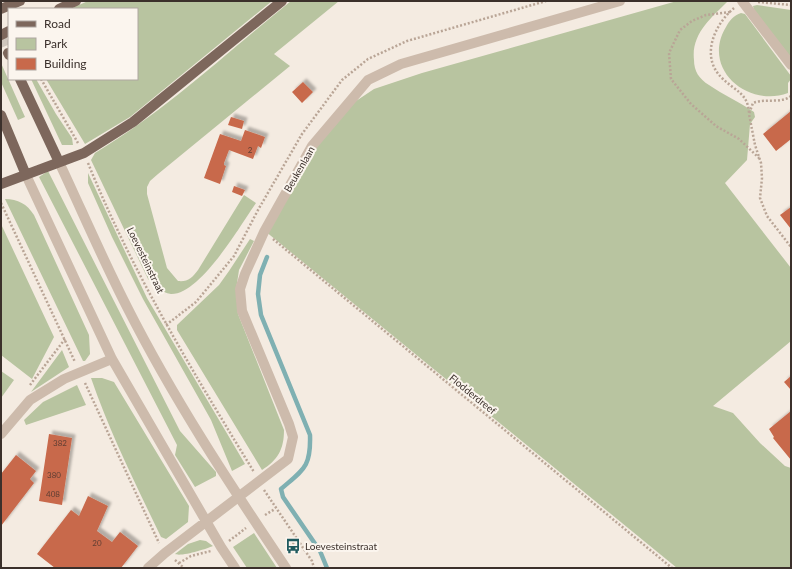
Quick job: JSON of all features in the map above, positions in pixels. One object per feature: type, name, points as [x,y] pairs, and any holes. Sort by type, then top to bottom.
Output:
[{"type":"main road","points":[[1,10],[20,1]]},
{"type":"main road","points":[[61,8],[76,1]]},
{"type":"main road","points":[[1,184],[84,153],[133,122],[282,1]]},
{"type":"main road","points":[[20,80],[59,162]]},
{"type":"main road","points":[[1,115],[26,175]]},
{"type":"street","name":"Beukenlaan","points":[[148,568],[165,552],[206,522],[258,480],[276,469],[288,459],[293,437],[242,311],[240,289],[244,274],[264,232],[312,146],[368,80],[401,64],[620,1]]},
{"type":"street","points":[[743,2],[791,65]]},
{"type":"street","points":[[59,162],[127,308],[198,433],[238,497],[286,568]]},
{"type":"street","points":[[26,175],[112,359],[206,522],[236,568]]},
{"type":"street","points":[[1,434],[30,400],[64,379],[112,359]]},
{"type":"path","points":[[791,6],[771,2],[743,2],[722,20],[714,35],[711,49],[712,63],[721,78],[745,98],[748,105],[748,114],[753,139],[759,158],[762,178],[760,198],[767,216],[791,247]]},
{"type":"path","points":[[730,12],[706,14],[692,21],[680,30],[669,53],[671,79],[691,104],[716,126],[739,139],[759,158]]},
{"type":"path","name":"Loevesteinstraat","points":[[43,80],[84,153],[132,261],[166,325],[258,480],[298,540],[314,568]]},
{"type":"path","points":[[748,114],[753,103],[761,100],[786,100],[791,96]]},
{"type":"path","points":[[1,203],[155,537],[165,552],[184,568]]},
{"type":"path","points":[[166,325],[196,302],[213,284],[234,256],[252,223]]},
{"type":"path","name":"Flodderdreef","points":[[264,232],[672,568]]},
{"type":"path","points":[[28,388],[65,339]]},
{"type":"path","points":[[289,546],[298,540]]},
{"type":"green space","points":[[88,1],[272,1],[130,117],[85,144],[47,80],[138,80],[138,8],[72,8]]},
{"type":"green space","points":[[291,1],[339,1],[274,54],[290,66],[158,174],[150,181],[147,187],[147,194],[167,268],[178,281],[190,279],[198,270],[244,195],[256,203],[230,242],[206,272],[182,291],[171,294],[164,292],[148,279],[91,160],[95,153],[172,100]]},
{"type":"green space","points":[[677,1],[728,1],[709,20],[699,34],[694,51],[694,64],[698,74],[705,83],[754,112],[755,117],[750,124],[747,160],[725,183],[791,268],[791,341],[713,406],[733,413],[760,443],[785,466],[791,468],[791,568],[677,568],[265,231],[312,149],[353,103],[374,89],[422,73]]},
{"type":"green space","points":[[757,5],[791,10],[791,58],[754,10],[753,6]]},
{"type":"green space","points":[[741,13],[745,14],[791,76],[788,83],[788,93],[773,96],[758,95],[744,90],[732,81],[724,70],[719,57],[720,42],[726,27],[734,17]]},
{"type":"green space","points":[[1,63],[25,117],[18,120],[1,82]]},
{"type":"green space","points":[[31,80],[37,80],[72,138],[73,145],[62,145]]},
{"type":"green space","points":[[48,171],[180,431],[216,472],[216,476],[195,487],[175,455],[177,445],[39,177]]},
{"type":"green space","points":[[88,173],[147,298],[245,464],[232,471],[211,420],[143,299],[112,237],[88,183]]},
{"type":"green space","points":[[5,199],[22,203],[34,215],[89,335],[90,354],[85,361],[83,361]]},
{"type":"green space","points":[[1,224],[54,337],[32,379],[1,355]]},
{"type":"green space","points":[[250,239],[254,241],[239,270],[236,290],[238,314],[284,430],[283,443],[279,453],[268,466],[262,470],[177,330],[177,325],[219,285]]},
{"type":"green space","points":[[62,350],[69,367],[31,392]]},
{"type":"green space","points":[[1,371],[14,380],[1,398]]},
{"type":"green space","points":[[91,378],[102,378],[114,382],[189,506],[188,522],[166,539],[161,537],[133,478],[106,419]]},
{"type":"green space","points":[[77,385],[86,405],[26,425],[24,420],[43,402]]},
{"type":"green space","points":[[254,533],[277,568],[247,568],[233,547]]},
{"type":"green space","points":[[200,540],[206,541],[213,546],[188,554],[175,554],[188,544]]},
{"type":"building","points":[[303,82],[313,92],[302,103],[292,92]]},
{"type":"building","points":[[791,111],[791,139],[776,151],[763,134]]},
{"type":"building","points":[[231,117],[244,121],[242,129],[228,125]]},
{"type":"building","points":[[245,130],[265,137],[261,148],[258,146],[253,159],[229,150],[224,163],[226,166],[220,184],[204,178],[220,134],[241,141]]},
{"type":"building","points":[[234,186],[245,190],[242,196],[232,192]]},
{"type":"building","points":[[791,207],[791,229],[780,215]]},
{"type":"building","points":[[791,376],[791,390],[784,382]]},
{"type":"building","points":[[791,411],[791,460],[773,438],[774,437],[769,429]]},
{"type":"building","points":[[49,434],[72,438],[62,505],[39,501]]},
{"type":"building","points":[[16,455],[36,471],[30,479],[34,483],[1,526],[1,474]]},
{"type":"building","points":[[88,496],[108,506],[97,531],[112,542],[120,532],[138,546],[121,568],[55,568],[37,554],[71,510],[79,516]]},
{"type":"waterway","points":[[267,257],[260,275],[258,294],[261,315],[310,435],[310,446],[307,461],[301,472],[281,489],[283,497],[320,551],[327,568]]},
{"type":"tunnel","points":[[1,37],[8,53]]},
{"type":"place","name":"Loevesteinstraat","points":[[293,546]]}]
